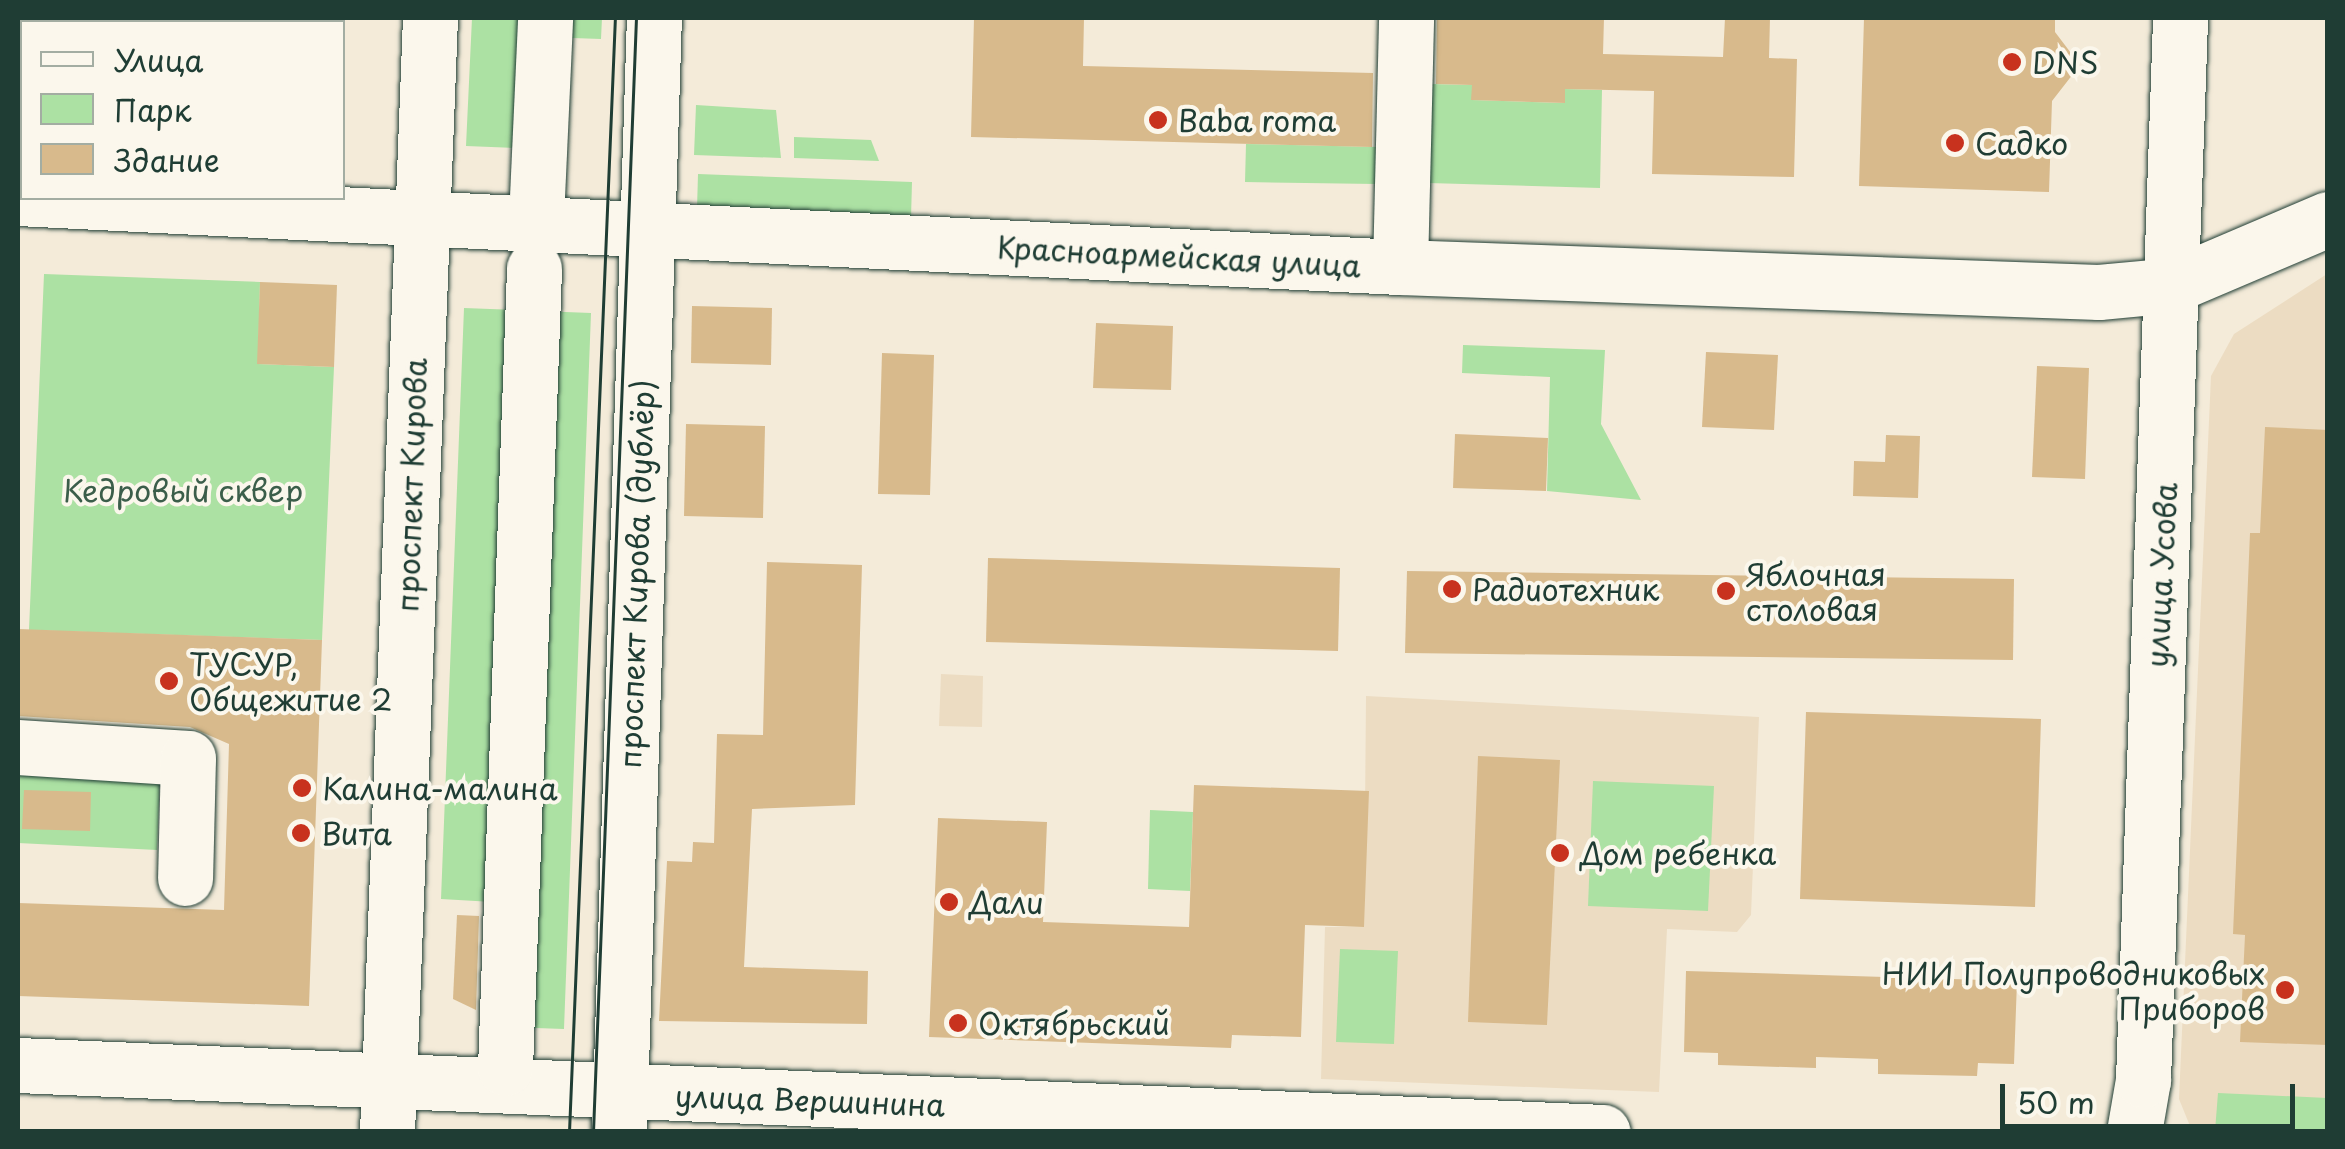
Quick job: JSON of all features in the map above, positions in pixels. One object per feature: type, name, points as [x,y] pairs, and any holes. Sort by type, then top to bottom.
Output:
[{"type":"main road","name":"проспект Кирова","points":[[388,1107],[430,18]]},
{"type":"main road","points":[[537,197],[544,18]]},
{"type":"main road","name":"проспект Кирова (дублёр)","points":[[619,1112],[654,18]]},
{"type":"main road","points":[[1400,268],[1406,18]]},
{"type":"main road","name":"улица Усова","points":[[2134,1132],[2142,1080],[2180,18]]},
{"type":"main road","name":"Красноармейская улица","points":[[58,200],[1400,268],[2099,292],[2173,285],[2328,219]]},
{"type":"main road","points":[[504,1105],[534,269]]},
{"type":"main road","points":[[18,747],[188,758],[185,878]]},
{"type":"main road","name":"улица Вершинина","points":[[18,1066],[388,1107],[1603,1132]]},
{"type":"shaded area","points":[[2327,274],[2327,1131],[2192,1131],[2179,1099],[2211,376],[2234,334]]},
{"type":"shaded area","points":[[941,674],[983,676],[982,727],[939,726]]},
{"type":"shaded area","name":"Дом ребенка","points":[[1366,696],[1759,717],[1751,915],[1737,932],[1667,929],[1659,1092],[1321,1079],[1325,927],[1364,927]]},
{"type":"green space","points":[[472,18],[602,18],[601,39],[544,37],[538,149],[466,146]]},
{"type":"green space","points":[[1431,84],[1472,85],[1472,100],[1564,103],[1565,89],[1602,90],[1600,188],[1428,183]]},
{"type":"green space","points":[[696,105],[776,110],[781,158],[694,155]]},
{"type":"green space","points":[[794,137],[871,140],[879,161],[794,158]]},
{"type":"green space","points":[[1246,144],[1377,147],[1376,184],[1245,182]]},
{"type":"green space","points":[[698,174],[912,182],[911,218],[697,209]]},
{"type":"green space","name":"Кедровый сквер","points":[[44,274],[260,282],[258,364],[334,367],[322,640],[29,630]]},
{"type":"green space","points":[[464,308],[591,313],[564,1029],[506,1027],[510,903],[441,899]]},
{"type":"green space","points":[[1463,345],[1605,350],[1601,424],[1641,500],[1547,491],[1550,377],[1462,373]]},
{"type":"green space","points":[[18,771],[160,778],[157,850],[18,843]]},
{"type":"green space","points":[[1593,781],[1714,786],[1708,911],[1588,906]]},
{"type":"green space","points":[[1150,810],[1193,812],[1190,891],[1148,889]]},
{"type":"green space","points":[[1340,949],[1398,951],[1394,1044],[1336,1042]]},
{"type":"green space","points":[[2218,1093],[2327,1098],[2327,1131],[2215,1131]]},
{"type":"building","points":[[974,18],[1084,18],[1083,66],[1373,73],[1372,147],[971,137]]},
{"type":"building","points":[[1437,18],[1604,18],[1603,54],[1723,57],[1725,18],[1770,18],[1769,58],[1797,59],[1794,177],[1652,174],[1654,91],[1565,89],[1565,103],[1471,100],[1472,85],[1436,84]]},
{"type":"building","name":"Садко","points":[[1864,18],[2055,18],[2055,32],[2080,65],[2052,101],[2049,192],[1859,186]]},
{"type":"building","points":[[260,282],[337,285],[334,367],[257,364]]},
{"type":"building","points":[[692,306],[772,308],[771,365],[691,363]]},
{"type":"building","points":[[1096,323],[1173,326],[1171,390],[1093,388]]},
{"type":"building","points":[[1706,352],[1778,355],[1774,430],[1702,427]]},
{"type":"building","points":[[882,353],[934,355],[930,495],[878,494]]},
{"type":"building","points":[[2037,366],[2089,368],[2085,479],[2032,477]]},
{"type":"building","points":[[686,424],[765,426],[763,518],[684,516]]},
{"type":"building","points":[[2265,427],[2328,430],[2328,1045],[2240,1042],[2245,935],[2233,934],[2250,533],[2260,533]]},
{"type":"building","points":[[1455,434],[1548,438],[1546,491],[1453,488]]},
{"type":"building","points":[[1886,435],[1920,436],[1918,498],[1853,496],[1854,461],[1885,462]]},
{"type":"building","points":[[988,558],[1340,568],[1338,651],[986,642]]},
{"type":"building","points":[[767,562],[862,565],[855,805],[752,809],[744,967],[868,971],[867,1024],[659,1021],[667,861],[692,862],[693,842],[714,843],[717,734],[763,735]]},
{"type":"building","points":[[1407,571],[2014,579],[2013,660],[1405,653]]},
{"type":"building","points":[[18,629],[322,640],[309,1006],[18,996],[18,903],[224,910],[229,744],[190,727],[18,716]]},
{"type":"building","points":[[1806,712],[2041,719],[2035,907],[1800,899]]},
{"type":"building","points":[[1478,756],[1560,760],[1547,1025],[1468,1022]]},
{"type":"building","points":[[1194,785],[1369,791],[1364,927],[1305,925],[1301,1037],[1232,1035],[1231,1048],[929,1037],[938,818],[1047,822],[1043,922],[1189,927]]},
{"type":"building","points":[[24,790],[91,792],[90,831],[22,829]]},
{"type":"building","points":[[457,915],[479,916],[476,1010],[453,999]]},
{"type":"building","points":[[1686,971],[2017,981],[2014,1064],[1978,1063],[1977,1076],[1878,1074],[1878,1059],[1816,1057],[1816,1068],[1718,1065],[1718,1053],[1684,1052]]},
{"type":"tram line","points":[[569,1132],[615,18]]},
{"type":"tram line","points":[[593,1132],[636,18]]},
{"type":"place","name":"DNS","points":[[2012,62]]},
{"type":"place","name":"Baba roma","points":[[1158,120]]},
{"type":"place","name":"Садко","points":[[1955,143]]},
{"type":"place","name":"Радиотехник","points":[[1452,589]]},
{"type":"place","name":"Яблочная столовая","points":[[1726,591]]},
{"type":"place","name":"ТУСУР, Общежитие 2","points":[[169,681]]},
{"type":"place","name":"Калина-малина","points":[[302,788]]},
{"type":"place","name":"Вита","points":[[301,833]]},
{"type":"place","name":"Дом ребенка","points":[[1560,853]]},
{"type":"place","name":"Дали","points":[[949,902]]},
{"type":"place","name":"НИИ Полупроводниковых Приборов","points":[[2285,990]]},
{"type":"place","name":"Октябрьский","points":[[958,1023]]}]
